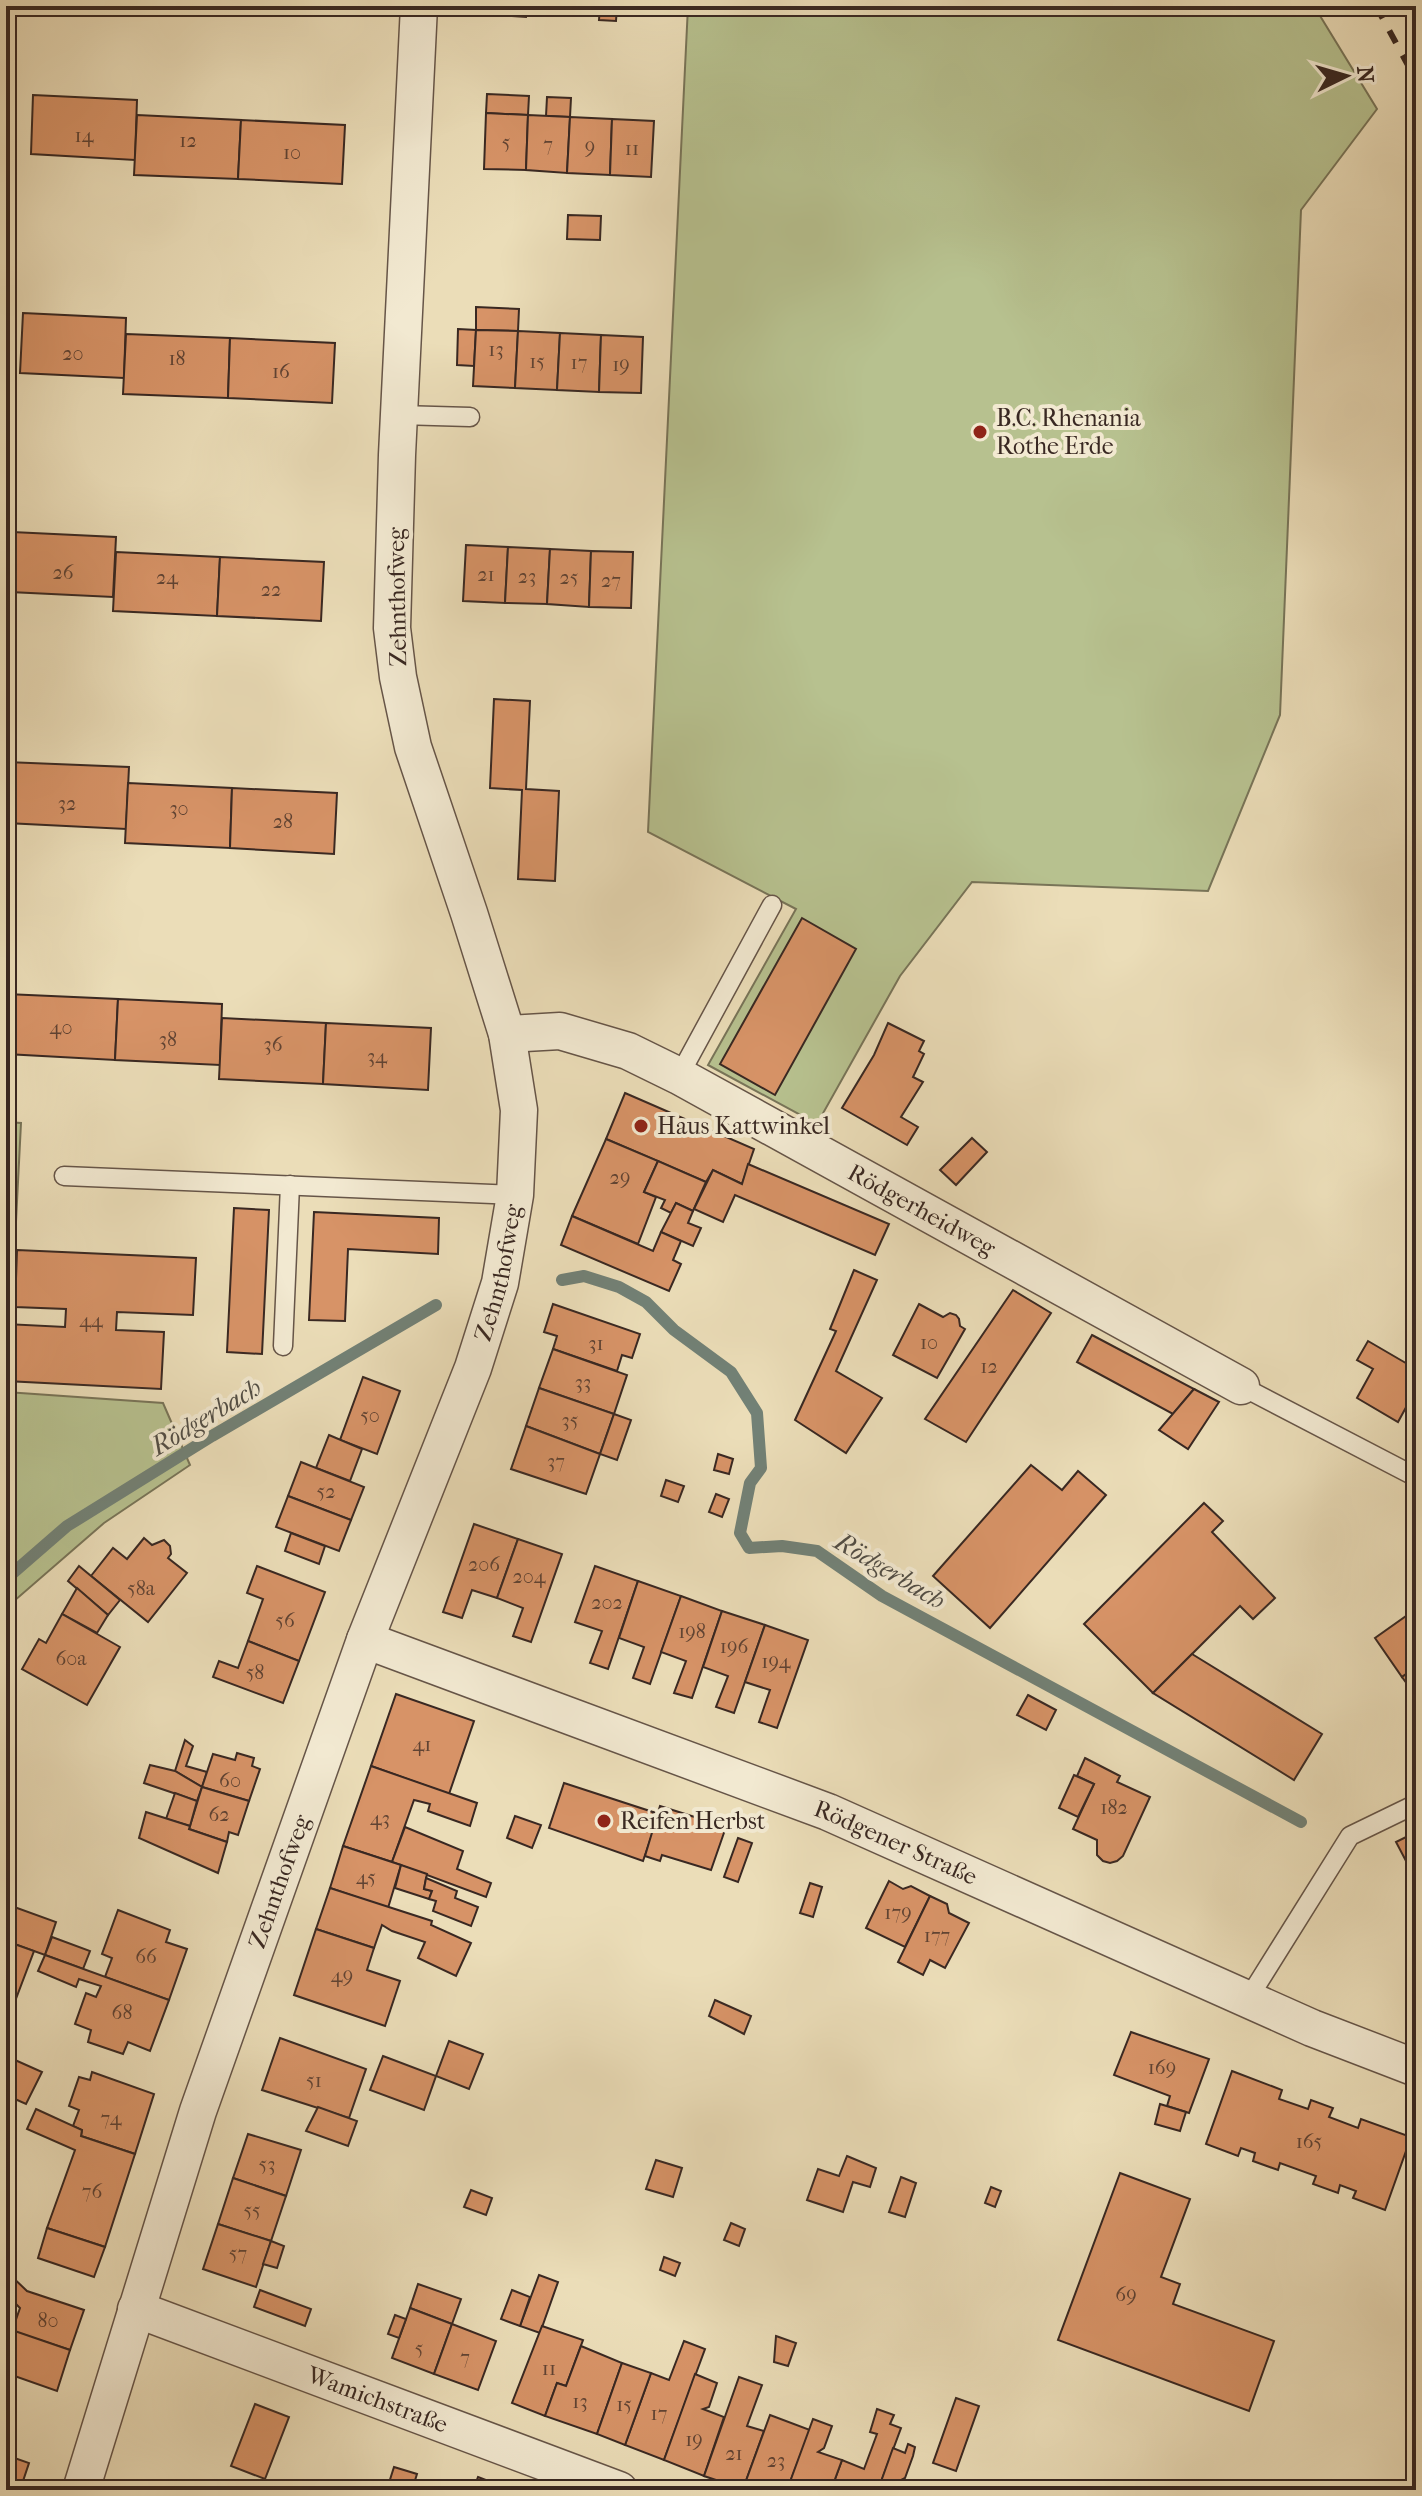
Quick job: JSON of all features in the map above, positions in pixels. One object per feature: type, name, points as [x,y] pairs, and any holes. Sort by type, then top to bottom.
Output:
[{"type":"street","name":"Zehnthofweg","points":[[81,2490],[198,2111],[365,1640],[473,1368],[500,1283],[515,1195],[519,1110],[507,1034],[413,747],[398,677],[392,628],[419,6]]},
{"type":"street","name":"Rödgerheidweg","points":[[507,1034],[560,1031],[628,1051],[679,1076],[1241,1386]]},
{"type":"street","name":"Rödgener Straße","points":[[365,1640],[828,1812],[1312,2028],[1416,2068]]},
{"type":"street","name":"Wamichstraße","points":[[136,2309],[619,2490]]},
{"type":"lane","points":[[399,415],[470,417]]},
{"type":"lane","points":[[679,1076],[772,905]]},
{"type":"lane","points":[[64,1176],[515,1195]]},
{"type":"lane","points":[[283,1346],[290,1185]]},
{"type":"lane","points":[[1241,1386],[1416,1477]]},
{"type":"lane","points":[[1248,1999],[1350,1836],[1416,1804]]},
{"type":"green space","name":"B.C. Rhenania Rothe Erde","points":[[688,6],[1314,6],[1377,109],[1301,210],[1280,715],[1208,891],[972,882],[900,976],[817,1124],[708,1065],[796,909],[648,832]]},
{"type":"green space","points":[[6,1122],[21,1123],[12,1300],[6,1300]]},
{"type":"green space","points":[[6,1392],[163,1403],[190,1465],[104,1523],[14,1601],[6,1620]]},
{"type":"building","points":[[485,6],[527,6],[526,17],[484,14]]},
{"type":"building","points":[[600,6],[617,6],[616,21],[599,20]]},
{"type":"building","points":[[487,94],[529,96],[528,115],[486,113]]},
{"type":"building","points":[[33,95],[137,100],[135,160],[31,154]]},
{"type":"building","points":[[547,97],[571,98],[570,117],[546,116]]},
{"type":"building","points":[[486,113],[528,115],[526,170],[484,169]]},
{"type":"building","points":[[137,115],[241,120],[238,179],[134,175]]},
{"type":"building","points":[[528,115],[570,117],[567,173],[526,170]]},
{"type":"building","points":[[570,117],[612,119],[610,175],[567,173]]},
{"type":"building","points":[[612,119],[654,121],[651,177],[610,175]]},
{"type":"building","points":[[241,120],[345,125],[342,184],[238,179]]},
{"type":"building","points":[[568,215],[601,216],[600,240],[567,239]]},
{"type":"building","points":[[476,307],[519,309],[518,331],[476,330]]},
{"type":"building","points":[[23,313],[126,318],[124,378],[20,373]]},
{"type":"building","points":[[458,329],[476,330],[474,366],[457,365]]},
{"type":"building","points":[[476,330],[518,331],[515,388],[473,386]]},
{"type":"building","points":[[518,331],[560,333],[557,390],[515,388]]},
{"type":"building","points":[[560,333],[601,335],[599,392],[557,390]]},
{"type":"building","points":[[126,334],[230,338],[228,398],[123,394]]},
{"type":"building","points":[[601,335],[643,337],[641,393],[599,392]]},
{"type":"building","points":[[230,338],[335,343],[332,403],[228,398]]},
{"type":"building","points":[[12,532],[116,537],[113,597],[10,592]]},
{"type":"building","points":[[466,545],[508,547],[505,603],[463,601]]},
{"type":"building","points":[[508,547],[550,549],[547,604],[505,603]]},
{"type":"building","points":[[550,549],[591,551],[589,607],[547,604]]},
{"type":"building","points":[[591,551],[633,552],[631,608],[589,607]]},
{"type":"building","points":[[116,552],[220,557],[217,616],[113,611]]},
{"type":"building","points":[[220,557],[324,562],[321,621],[217,616]]},
{"type":"building","points":[[494,699],[530,701],[526,789],[559,791],[555,881],[518,879],[522,790],[490,788]]},
{"type":"building","points":[[6,762],[129,767],[126,829],[6,823]]},
{"type":"building","points":[[128,783],[232,788],[230,848],[125,843]]},
{"type":"building","points":[[232,788],[337,793],[334,854],[230,848]]},
{"type":"building","points":[[802,918],[856,949],[775,1095],[720,1064]]},
{"type":"building","points":[[6,994],[118,999],[115,1060],[6,1054]]},
{"type":"building","points":[[118,999],[222,1004],[220,1065],[115,1060]]},
{"type":"building","points":[[222,1018],[326,1023],[323,1084],[219,1079]]},
{"type":"building","points":[[326,1023],[431,1028],[428,1090],[323,1084]]},
{"type":"building","points":[[888,1023],[924,1041],[919,1051],[924,1054],[913,1077],[923,1082],[901,1117],[918,1127],[907,1145],[842,1108],[874,1055]]},
{"type":"building","points":[[625,1093],[754,1149],[742,1184],[713,1170],[706,1182],[606,1139]]},
{"type":"building","points":[[972,1138],[987,1152],[956,1185],[940,1170]]},
{"type":"building","points":[[606,1139],[658,1161],[644,1192],[656,1197],[638,1244],[572,1216]]},
{"type":"building","points":[[658,1161],[706,1182],[693,1211],[676,1203],[671,1213],[661,1208],[665,1200],[644,1192]]},
{"type":"building","points":[[748,1164],[889,1224],[875,1255],[735,1195],[723,1222],[694,1209],[713,1170],[742,1184]]},
{"type":"building","points":[[676,1203],[693,1211],[688,1223],[701,1228],[693,1246],[661,1232]]},
{"type":"building","points":[[234,1208],[269,1210],[262,1354],[227,1352]]},
{"type":"building","points":[[314,1212],[439,1218],[438,1254],[348,1249],[345,1321],[309,1320]]},
{"type":"building","points":[[572,1216],[653,1251],[661,1232],[681,1241],[673,1260],[681,1264],[669,1291],[561,1245]]},
{"type":"building","points":[[17,1250],[196,1258],[193,1315],[117,1312],[116,1330],[164,1332],[161,1389],[6,1381],[6,1324],[65,1327],[66,1309],[15,1307]]},
{"type":"building","points":[[854,1270],[877,1280],[836,1371],[882,1398],[846,1453],[795,1420],[836,1331],[830,1329]]},
{"type":"building","points":[[1013,1290],[1051,1313],[966,1442],[925,1419]]},
{"type":"building","points":[[553,1304],[640,1334],[632,1358],[622,1355],[617,1371],[553,1349],[557,1336],[544,1332]]},
{"type":"building","points":[[919,1304],[943,1317],[950,1313],[956,1315],[960,1326],[965,1329],[937,1378],[893,1355]]},
{"type":"building","points":[[1092,1335],[1194,1389],[1173,1414],[1077,1362]]},
{"type":"building","points":[[1368,1341],[1416,1369],[1416,1389],[1398,1422],[1357,1398],[1373,1369],[1357,1360]]},
{"type":"building","points":[[553,1349],[627,1375],[614,1414],[539,1388]]},
{"type":"building","points":[[363,1377],[400,1391],[377,1454],[340,1440]]},
{"type":"building","points":[[539,1388],[614,1414],[600,1454],[526,1426]]},
{"type":"building","points":[[1194,1389],[1219,1402],[1188,1449],[1159,1430]]},
{"type":"building","points":[[614,1414],[631,1420],[617,1460],[600,1454]]},
{"type":"building","points":[[526,1426],[600,1454],[586,1494],[511,1469]]},
{"type":"building","points":[[329,1435],[362,1449],[350,1481],[316,1468]]},
{"type":"building","points":[[718,1454],[733,1459],[729,1474],[714,1470]]},
{"type":"building","points":[[301,1462],[364,1487],[351,1520],[288,1496]]},
{"type":"building","points":[[1031,1465],[1062,1490],[1078,1471],[1106,1495],[990,1628],[933,1576]]},
{"type":"building","points":[[666,1480],[684,1486],[678,1502],[661,1496]]},
{"type":"building","points":[[716,1494],[729,1499],[722,1517],[709,1512]]},
{"type":"building","points":[[288,1496],[351,1520],[339,1551],[276,1527]]},
{"type":"building","points":[[1204,1503],[1223,1521],[1212,1532],[1275,1598],[1253,1619],[1240,1606],[1153,1693],[1084,1624]]},
{"type":"building","points":[[474,1524],[518,1539],[497,1598],[472,1590],[462,1618],[443,1612]]},
{"type":"building","points":[[291,1533],[325,1546],[319,1564],[285,1551]]},
{"type":"building","points":[[144,1538],[152,1545],[164,1540],[170,1546],[168,1558],[187,1573],[148,1622],[91,1576],[113,1548],[127,1559]]},
{"type":"building","points":[[518,1539],[562,1554],[531,1642],[513,1636],[523,1608],[497,1598]]},
{"type":"building","points":[[79,1566],[120,1600],[108,1615],[68,1581]]},
{"type":"building","points":[[257,1566],[325,1592],[299,1661],[248,1641],[263,1599],[247,1593]]},
{"type":"building","points":[[595,1566],[638,1581],[608,1669],[590,1663],[602,1631],[575,1622]]},
{"type":"building","points":[[638,1581],[681,1596],[650,1684],[633,1678],[644,1647],[619,1638]]},
{"type":"building","points":[[77,1588],[108,1615],[97,1633],[62,1614]]},
{"type":"building","points":[[681,1596],[722,1611],[692,1698],[674,1693],[686,1661],[661,1652]]},
{"type":"building","points":[[1416,1609],[1416,1667],[1402,1677],[1375,1638]]},
{"type":"building","points":[[722,1611],[765,1625],[734,1713],[716,1707],[728,1676],[703,1667]]},
{"type":"building","points":[[62,1614],[120,1647],[87,1705],[22,1669],[39,1639],[46,1643]]},
{"type":"building","points":[[765,1625],[808,1640],[777,1728],[759,1722],[770,1690],[745,1682]]},
{"type":"building","points":[[248,1641],[299,1661],[283,1703],[213,1677],[219,1661],[238,1668]]},
{"type":"building","points":[[1192,1654],[1322,1734],[1294,1780],[1153,1693]]},
{"type":"building","points":[[1416,1667],[1416,1694],[1415,1695],[1402,1677]]},
{"type":"building","points":[[396,1694],[474,1721],[449,1794],[371,1766]]},
{"type":"building","points":[[1028,1695],[1056,1710],[1046,1730],[1017,1715]]},
{"type":"building","points":[[185,1740],[193,1746],[186,1766],[207,1772],[202,1787],[175,1771]]},
{"type":"building","points":[[237,1753],[254,1758],[252,1766],[260,1769],[249,1801],[202,1787],[213,1754],[235,1760]]},
{"type":"building","points":[[1085,1758],[1120,1776],[1117,1782],[1150,1797],[1123,1856],[1110,1863],[1097,1855],[1097,1840],[1073,1829],[1094,1784],[1077,1776]]},
{"type":"building","points":[[150,1765],[175,1771],[202,1787],[197,1801],[144,1783]]},
{"type":"building","points":[[371,1766],[477,1803],[470,1826],[428,1811],[430,1804],[414,1800],[392,1862],[343,1846]]},
{"type":"building","points":[[1074,1775],[1094,1784],[1078,1817],[1059,1808]]},
{"type":"building","name":"Reifen Herbst","points":[[564,1783],[659,1814],[643,1861],[549,1828]]},
{"type":"building","points":[[202,1787],[249,1801],[238,1835],[229,1832],[227,1842],[189,1829]]},
{"type":"building","points":[[175,1793],[197,1801],[190,1826],[166,1819]]},
{"type":"building","points":[[660,1806],[726,1827],[711,1870],[662,1855],[660,1861],[645,1856]]},
{"type":"building","points":[[146,1812],[227,1842],[218,1873],[139,1838]]},
{"type":"building","points":[[515,1816],[541,1825],[532,1848],[507,1838]]},
{"type":"building","points":[[405,1827],[463,1851],[457,1869],[491,1883],[486,1897],[392,1862]]},
{"type":"building","points":[[1416,1832],[1416,1880],[1396,1842]]},
{"type":"building","points":[[738,1838],[752,1843],[738,1882],[724,1877]]},
{"type":"building","points":[[343,1846],[401,1865],[388,1908],[330,1888]]},
{"type":"building","points":[[401,1865],[427,1874],[424,1889],[432,1891],[429,1899],[395,1888]]},
{"type":"building","points":[[426,1878],[457,1891],[455,1898],[478,1907],[471,1926],[433,1911],[436,1901],[429,1899],[432,1891],[424,1889]]},
{"type":"building","points":[[889,1881],[903,1889],[911,1886],[930,1896],[905,1947],[866,1928]]},
{"type":"building","points":[[810,1883],[822,1887],[813,1917],[800,1913]]},
{"type":"building","points":[[330,1888],[432,1921],[431,1925],[471,1943],[456,1976],[418,1958],[425,1942],[382,1925],[374,1948],[316,1929]]},
{"type":"building","points":[[930,1896],[947,1904],[949,1913],[969,1923],[945,1968],[930,1960],[923,1975],[898,1962]]},
{"type":"building","points":[[6,1904],[56,1922],[45,1955],[6,1941]]},
{"type":"building","points":[[118,1910],[170,1930],[166,1942],[187,1949],[169,2000],[105,1977],[112,1958],[102,1954]]},
{"type":"building","points":[[316,1929],[374,1948],[367,1970],[400,1981],[385,2026],[294,1995]]},
{"type":"building","points":[[52,1937],[90,1951],[83,1969],[45,1955]]},
{"type":"building","points":[[6,1941],[34,1951],[14,2004],[6,2001]]},
{"type":"building","points":[[45,1955],[169,2000],[150,2051],[128,2042],[123,2054],[88,2042],[91,2030],[75,2024],[86,1993],[96,1997],[101,1986],[79,1979],[76,1987],[38,1971]]},
{"type":"building","points":[[715,2000],[751,2016],[744,2034],[709,2016]]},
{"type":"building","points":[[1131,2032],[1209,2059],[1189,2113],[1167,2106],[1170,2096],[1114,2075]]},
{"type":"building","points":[[280,2038],[366,2069],[349,2118],[262,2090]]},
{"type":"building","points":[[449,2041],[483,2054],[469,2089],[436,2076]]},
{"type":"building","points":[[6,2056],[42,2072],[26,2104],[6,2095]]},
{"type":"building","points":[[383,2056],[436,2076],[424,2110],[370,2090]]},
{"type":"building","points":[[1232,2071],[1282,2090],[1279,2099],[1308,2109],[1311,2100],[1333,2108],[1329,2117],[1358,2128],[1361,2119],[1411,2137],[1385,2210],[1353,2198],[1356,2191],[1340,2185],[1338,2193],[1313,2184],[1316,2176],[1280,2163],[1278,2170],[1253,2161],[1255,2153],[1241,2148],[1238,2156],[1206,2144]]},
{"type":"building","points":[[92,2072],[154,2094],[135,2154],[81,2136],[82,2130],[73,2126],[79,2110],[69,2106],[79,2077],[90,2080]]},
{"type":"building","points":[[1160,2104],[1186,2112],[1180,2131],[1155,2124]]},
{"type":"building","points":[[318,2107],[357,2121],[348,2146],[306,2131]]},
{"type":"building","points":[[36,2109],[82,2130],[81,2136],[135,2154],[105,2247],[47,2228],[75,2150],[27,2129]]},
{"type":"building","points":[[248,2134],[301,2150],[286,2196],[233,2178]]},
{"type":"building","points":[[847,2156],[876,2168],[870,2187],[853,2182],[843,2212],[807,2200],[818,2169],[839,2176]]},
{"type":"building","points":[[656,2160],[682,2168],[673,2197],[646,2189]]},
{"type":"building","points":[[1120,2173],[1190,2199],[1161,2277],[1180,2284],[1173,2304],[1274,2341],[1249,2411],[1058,2340]]},
{"type":"building","points":[[901,2177],[916,2183],[905,2217],[889,2212]]},
{"type":"building","points":[[233,2178],[286,2196],[271,2241],[218,2224]]},
{"type":"building","points":[[991,2187],[1001,2191],[995,2207],[985,2203]]},
{"type":"building","points":[[471,2190],[492,2198],[486,2215],[464,2207]]},
{"type":"building","points":[[731,2223],[745,2229],[739,2246],[724,2240]]},
{"type":"building","points":[[218,2224],[271,2241],[256,2287],[203,2269]]},
{"type":"building","points":[[47,2228],[105,2247],[94,2277],[38,2258]]},
{"type":"building","points":[[271,2241],[284,2246],[277,2268],[263,2264]]},
{"type":"building","points":[[664,2257],[680,2263],[675,2276],[660,2270]]},
{"type":"building","points":[[6,2271],[27,2291],[84,2310],[70,2350],[12,2331],[20,2308],[6,2294]]},
{"type":"building","points":[[539,2275],[558,2282],[540,2333],[520,2326]]},
{"type":"building","points":[[418,2284],[461,2299],[452,2324],[410,2308]]},
{"type":"building","points":[[260,2290],[311,2309],[305,2326],[254,2307]]},
{"type":"building","points":[[512,2290],[530,2297],[520,2326],[501,2319]]},
{"type":"building","points":[[410,2308],[452,2324],[434,2374],[392,2358]]},
{"type":"building","points":[[395,2315],[406,2319],[399,2338],[388,2334]]},
{"type":"building","points":[[452,2324],[496,2341],[478,2390],[434,2374]]},
{"type":"building","points":[[542,2326],[583,2340],[566,2386],[557,2383],[545,2416],[512,2403]]},
{"type":"building","points":[[6,2328],[70,2350],[57,2391],[6,2373]]},
{"type":"building","points":[[776,2336],[796,2343],[788,2366],[774,2362]]},
{"type":"building","points":[[684,2341],[705,2349],[664,2460],[625,2445],[651,2373],[669,2380]]},
{"type":"building","points":[[581,2346],[622,2363],[597,2434],[545,2416],[557,2383],[566,2386]]},
{"type":"building","points":[[622,2363],[651,2373],[625,2445],[597,2434]]},
{"type":"building","points":[[695,2374],[717,2383],[709,2407],[703,2409],[724,2417],[704,2476],[664,2460]]},
{"type":"building","points":[[739,2377],[762,2385],[747,2426],[764,2431],[743,2489],[704,2476]]},
{"type":"building","points":[[956,2398],[979,2406],[956,2471],[933,2463]]},
{"type":"building","points":[[255,2404],[289,2417],[265,2479],[231,2466]]},
{"type":"building","points":[[877,2409],[894,2415],[890,2424],[901,2428],[878,2490],[831,2490],[842,2460],[864,2469],[877,2434],[870,2432]]},
{"type":"building","points":[[770,2415],[810,2430],[787,2490],[745,2490],[743,2489]]},
{"type":"building","points":[[813,2419],[832,2426],[824,2448],[818,2452],[842,2460],[831,2490],[787,2490]]},
{"type":"building","points":[[908,2444],[915,2447],[913,2456],[905,2478],[897,2482],[919,2490],[878,2490],[893,2448],[905,2453]]},
{"type":"building","points":[[6,2455],[29,2463],[20,2490],[6,2490]]},
{"type":"building","points":[[394,2467],[417,2474],[412,2490],[387,2489]]},
{"type":"building","points":[[478,2477],[509,2489],[473,2490]]},
{"type":"waterway","name":"Rödgerbach","points":[[562,1280],[584,1276],[619,1287],[646,1302],[674,1330],[731,1372],[757,1413],[761,1468],[750,1483],[740,1533],[749,1548],[782,1546],[817,1551],[882,1596],[1301,1822]]},
{"type":"waterway","name":"Rödgerbach","points":[[6,1579],[67,1526],[212,1436],[436,1305]]},
{"type":"railway","points":[[1376,6],[1416,80]]},
{"type":"place","name":"B.C. Rhenania Rothe Erde","points":[[980,432]]},
{"type":"place","name":"Haus Kattwinkel","points":[[641,1126]]},
{"type":"place","name":"Reifen Herbst","points":[[604,1821]]}]
